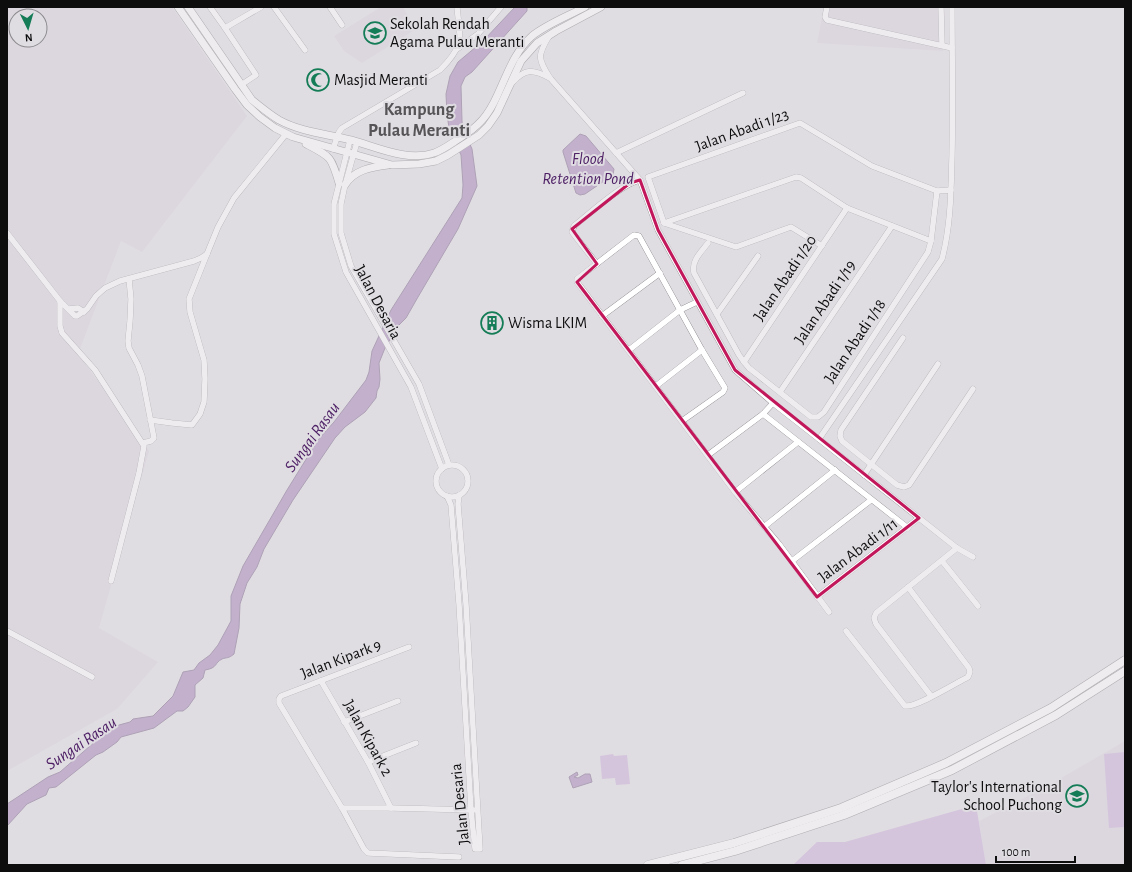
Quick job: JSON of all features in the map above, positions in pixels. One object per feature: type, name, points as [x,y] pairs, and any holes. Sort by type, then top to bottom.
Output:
[{"type":"highway","points":[[648,865],[734,843],[841,808],[946,762],[1051,708],[1125,660]]},
{"type":"highway","points":[[682,865],[735,851],[844,815],[952,770],[1056,716],[1125,671]]},
{"type":"main road","points":[[178,7],[247,105],[275,128],[329,157],[342,184],[363,169],[436,161],[476,128],[489,111],[515,56],[532,36],[585,7]]},
{"type":"main road","points":[[188,7],[252,100],[266,112],[299,128],[337,136],[397,154],[418,156],[446,152],[479,135],[493,120],[521,61],[537,43],[550,34],[601,7]]},
{"type":"main road","points":[[293,137],[392,165]]},
{"type":"street","points":[[210,7],[256,75],[241,85]]},
{"type":"street","points":[[225,28],[261,7]]},
{"type":"street","points":[[274,7],[305,50]]},
{"type":"street","points":[[330,7],[342,25]]},
{"type":"street","points":[[334,149],[339,132],[349,123],[440,70],[452,58],[459,44],[456,7]]},
{"type":"street","points":[[457,49],[478,34],[501,7]]},
{"type":"street","points":[[827,7],[825,17],[827,20],[952,48]]},
{"type":"street","points":[[941,7],[942,45]]},
{"type":"street","points":[[819,439],[938,266],[945,249],[951,190],[952,7]]},
{"type":"street","points":[[550,34],[542,48],[540,55],[541,62],[550,78],[640,180],[658,230],[735,370],[772,403],[957,548],[973,557]]},
{"type":"street","points":[[510,85],[521,74],[529,71],[538,72],[550,78]]},
{"type":"street","points":[[616,153],[743,93]]},
{"type":"street","name":"Jalan Abadi 1/23","points":[[664,223],[648,177],[800,123],[872,166],[937,191],[951,190]]},
{"type":"street","points":[[150,420],[172,424],[192,425],[202,408],[205,386],[204,360],[190,312],[189,300],[218,227],[234,198],[286,134]]},
{"type":"street","name":"Jalan Desaria","points":[[342,184],[341,233],[351,266],[419,384],[449,466],[458,466],[466,475],[466,488],[459,495],[458,504],[480,849],[475,849],[471,810],[460,604],[451,505],[447,496],[440,491],[436,482],[436,477],[442,469],[411,387],[346,272],[334,234],[334,204],[342,184],[353,141]]},
{"type":"street","points":[[664,223],[796,177],[801,178],[847,208],[892,226],[915,233],[931,241]]},
{"type":"street","points":[[597,264],[572,232],[574,226],[630,183],[640,180]]},
{"type":"street","name":"Jalan Abadi 1/18","points":[[708,243],[694,262],[694,273],[739,356],[749,368],[811,417],[815,417],[821,415],[915,274],[928,252],[931,241],[937,191]]},
{"type":"street","name":"Jalan Abadi 1/20","points":[[744,362],[847,208]]},
{"type":"street","points":[[664,223],[736,247],[791,227],[822,246]]},
{"type":"street","name":"Jalan Abadi 1/19","points":[[780,392],[892,226]]},
{"type":"street","points":[[7,233],[60,301],[69,309],[78,308],[84,312],[105,288],[129,279],[194,261],[207,254]]},
{"type":"street","points":[[682,421],[723,392],[725,388],[702,350],[639,236],[634,235],[577,279],[577,282],[735,492],[765,526],[829,612]]},
{"type":"street","points":[[717,314],[758,256]]},
{"type":"street","points":[[602,316],[660,273]]},
{"type":"street","points":[[129,279],[131,299],[128,341],[129,348],[142,376],[154,438],[143,443]]},
{"type":"street","points":[[60,301],[60,326],[62,333],[95,370],[143,443],[144,450],[140,473],[111,581]]},
{"type":"street","points":[[629,350],[680,310],[697,302]]},
{"type":"street","points":[[903,338],[841,430],[840,436],[842,441],[897,485],[904,487],[909,485],[973,389]]},
{"type":"street","points":[[656,386],[702,350]]},
{"type":"street","points":[[864,475],[938,364]]},
{"type":"street","points":[[708,455],[763,414],[772,403]]},
{"type":"street","points":[[763,414],[908,528]]},
{"type":"street","points":[[735,492],[798,442]]},
{"type":"street","points":[[442,469],[449,466]]},
{"type":"street","points":[[765,526],[835,470]]},
{"type":"street","points":[[447,496],[451,497],[459,495]]},
{"type":"street","points":[[792,561],[871,500]]},
{"type":"street","name":"Jalan Abadi 1/11","points":[[817,597],[920,518]]},
{"type":"street","points":[[931,696],[875,621],[875,615],[957,548]]},
{"type":"street","points":[[942,561],[978,606]]},
{"type":"street","points":[[846,631],[905,706],[909,706],[931,696],[968,677],[970,670],[908,587]]},
{"type":"street","points":[[7,631],[92,677]]},
{"type":"street","name":"Jalan Kipark 9","points":[[342,808],[279,703],[279,699],[281,696],[409,647]]},
{"type":"street","name":"Jalan Kipark 2","points":[[321,681],[368,762],[391,808]]},
{"type":"street","points":[[344,722],[398,701]]},
{"type":"street","points":[[368,762],[416,743]]},
{"type":"street","points":[[459,857],[368,853],[364,849],[342,808],[478,810]]},
{"type":"highlighted area","points":[[640,180],[658,230],[735,370],[919,518],[817,597],[577,282],[597,264],[572,229],[630,183]]},
{"type":"shaded area","points":[[7,7],[172,7],[247,116],[142,252],[121,241],[78,354],[149,451],[99,628],[158,662],[117,709],[7,771]]},
{"type":"shaded area","name":"Sekolah Rendah Agama Pulau Meranti","points":[[381,7],[403,7],[416,29],[362,63],[344,51],[334,36]]},
{"type":"shaded area","points":[[824,7],[942,7],[943,51],[817,43]]},
{"type":"shaded area","name":"Taylor's International School Puchong","points":[[1125,741],[1125,865],[986,865],[979,821],[1049,785]]},
{"type":"shaded area","points":[[1125,752],[1125,827],[1109,828],[1104,754]]},
{"type":"shaded area","points":[[613,754],[614,756],[627,755],[630,784],[616,785],[615,778],[602,779],[600,756]]},
{"type":"shaded area","points":[[976,805],[986,865],[793,865],[817,842],[845,842]]},
{"type":"water","points":[[515,7],[527,7],[527,11],[472,72],[465,77],[461,86],[463,128],[472,149],[477,186],[458,229],[406,318],[398,326],[385,348],[379,363],[380,379],[376,398],[365,412],[345,427],[335,438],[293,500],[264,549],[257,567],[247,583],[240,604],[239,628],[234,654],[222,659],[214,667],[205,670],[203,678],[195,685],[195,697],[183,711],[177,711],[154,728],[121,737],[117,742],[96,755],[56,787],[49,788],[46,795],[27,804],[7,826],[7,804],[48,777],[60,772],[105,733],[119,725],[130,722],[133,719],[153,716],[173,696],[183,672],[194,670],[199,663],[210,655],[218,645],[231,621],[231,596],[243,566],[318,440],[334,422],[366,380],[369,372],[372,351],[391,310],[462,198],[463,185],[461,155],[449,128],[447,114],[446,94],[450,76],[458,62],[483,41]]},
{"type":"water","name":"Flood Retention Pond","points":[[580,134],[586,136],[614,169],[613,175],[585,194],[580,195],[576,193],[563,150]]},
{"type":"water","points":[[577,772],[578,775],[574,777],[578,778],[585,774],[590,774],[592,782],[573,788],[569,777]]},
{"type":"place","name":"Sekolah Rendah Agama Pulau Meranti","points":[[375,33]]},
{"type":"place","name":"Masjid Meranti","points":[[318,80]]},
{"type":"place","name":"Wisma LKIM","points":[[492,323]]},
{"type":"place","name":"Taylor's International School Puchong","points":[[1077,796]]},
{"type":"district","name":"Kampung Pulau Meranti","points":[[419,120]]},
{"type":"water label","name":"Sungai Rasau","points":[[312,437]]},
{"type":"water label","name":"Sungai Rasau","points":[[81,743]]}]
